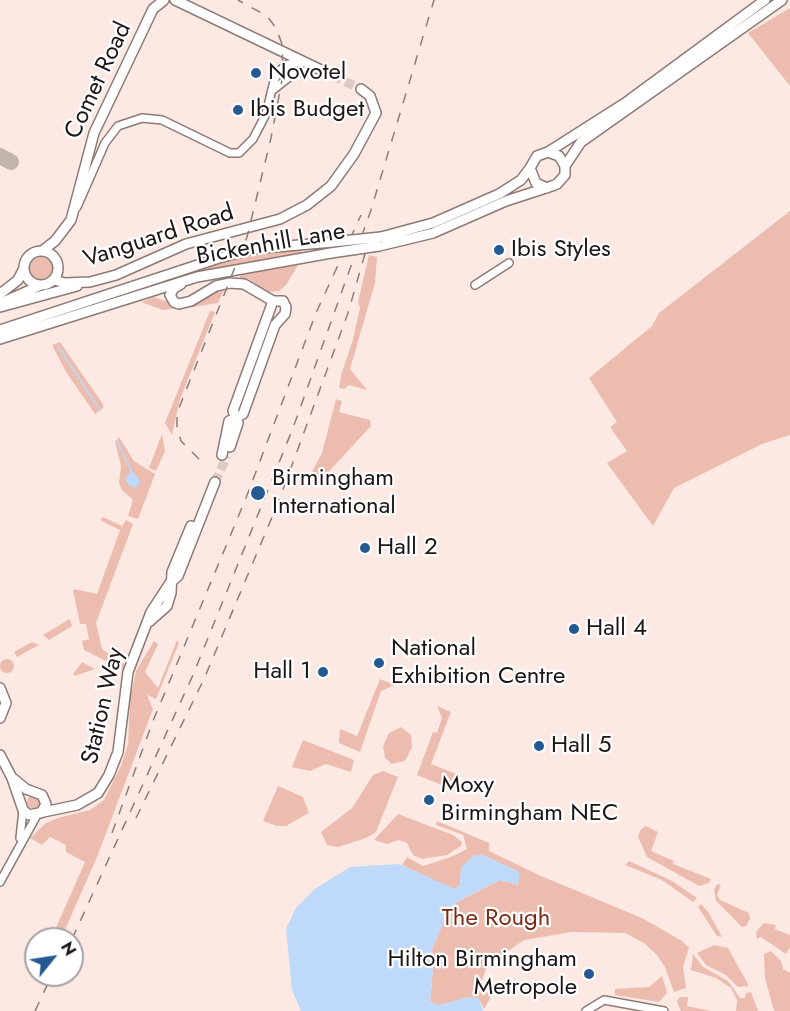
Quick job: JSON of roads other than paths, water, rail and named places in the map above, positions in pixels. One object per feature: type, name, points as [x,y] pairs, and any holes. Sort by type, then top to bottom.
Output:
[{"type":"street","name":"Comet Road","points":[[70,220],[94,133],[153,9],[164,0]]},
{"type":"street","points":[[175,0],[319,69]]},
{"type":"street","points":[[765,0],[625,103],[548,152],[537,156],[530,166],[533,179],[547,188],[561,181],[565,165],[581,142],[782,0]]},
{"type":"street","points":[[0,294],[18,280],[27,257],[42,251],[55,241],[70,220],[111,133],[132,119],[148,117],[162,120],[234,154],[246,149],[253,140],[266,114],[274,81],[279,71],[288,64],[303,62]]},
{"type":"street","points":[[273,90],[293,74],[319,69]]},
{"type":"street","name":"Vanguard Road","points":[[54,280],[90,282],[116,275],[186,244],[280,219],[307,205],[331,186],[354,154],[376,112],[370,96],[361,89]]},
{"type":"street","points":[[548,152],[559,156],[565,165]]},
{"type":"street","name":"Bickenhill Lane","points":[[0,330],[219,258],[254,249],[333,242],[380,241],[433,223],[499,194],[521,180],[530,166]]},
{"type":"street","name":"Bickenhill Lane","points":[[0,339],[197,277],[330,253],[380,241],[433,233],[506,201],[547,188]]},
{"type":"street","points":[[0,305],[54,280],[58,272],[58,264],[54,257],[42,251]]},
{"type":"street","points":[[475,285],[508,263]]},
{"type":"street","points":[[23,270],[26,279],[39,286]]},
{"type":"street","points":[[197,277],[174,288],[170,295],[174,302],[185,304],[216,286],[230,283],[244,284],[271,305],[272,315],[279,318]]},
{"type":"street","points":[[0,305],[90,282]]},
{"type":"street","points":[[224,456],[238,423],[235,418],[233,411],[271,305],[279,299],[286,306],[285,314],[279,318],[243,414],[235,418]]},
{"type":"street","name":"Station Way","points":[[39,814],[84,803],[98,793],[115,762],[128,672],[151,612],[170,583],[171,572],[177,565],[212,482]]},
{"type":"street","points":[[0,688],[6,703],[0,727]]},
{"type":"street","points":[[0,744],[1,761],[12,777],[22,807],[24,823],[18,846]]},
{"type":"street","points":[[12,777],[32,791],[38,792],[45,801],[67,808]]},
{"type":"street","points":[[22,807],[25,795],[32,791]]},
{"type":"street","points":[[0,882],[18,846],[45,808],[45,801]]},
{"type":"street","points":[[22,807],[29,815],[39,814]]},
{"type":"street","points":[[586,1011],[604,1000],[664,1011]]},
{"type":"water","points":[[131,470],[141,481],[136,488],[130,486],[125,480]]},
{"type":"water","points":[[474,855],[483,855],[520,872],[518,885],[500,880],[457,902],[445,919],[432,949],[430,1002],[440,1005],[469,997],[479,999],[483,1011],[301,1011],[292,990],[286,929],[296,908],[315,889],[350,867],[399,864],[455,889],[460,885],[461,867]]},
{"type":"waterway","points":[[58,346],[99,409]]},
{"type":"waterway","points":[[117,441],[131,470]]},
{"type":"tunnel","points":[[321,70],[361,89]]},
{"type":"tunnel","points":[[215,482],[227,456]]},
{"type":"railway","points":[[199,459],[181,441],[177,427],[177,413],[247,237],[271,138],[283,75],[282,44],[276,28],[267,16],[238,0]]},
{"type":"railway","points":[[78,927],[193,675],[293,428],[371,210],[434,0]]},
{"type":"railway","points":[[112,833],[153,721],[246,498],[316,313],[361,215]]},
{"type":"railway","points":[[136,818],[204,679],[278,503],[348,313],[373,226]]},
{"type":"railway","points":[[35,1011],[46,987]]},
{"type":"place","name":"Novotel","points":[[256,73]]},
{"type":"place","name":"Ibis Budget","points":[[238,110]]},
{"type":"place","name":"Ibis Styles","points":[[499,250]]},
{"type":"place","name":"Birmingham International","points":[[258,493]]},
{"type":"place","name":"Hall 2","points":[[365,548]]},
{"type":"place","name":"Hall 4","points":[[574,629]]},
{"type":"place","name":"National Exhibition Centre","points":[[379,663]]},
{"type":"place","name":"Hall 1","points":[[323,672]]},
{"type":"place","name":"Hall 5","points":[[539,746]]},
{"type":"place","name":"Moxy Birmingham NEC","points":[[429,800]]},
{"type":"place","name":"Hilton Birmingham Metropole","points":[[589,974]]},
{"type":"park label","name":"The Rough","points":[[496,919]]}]
